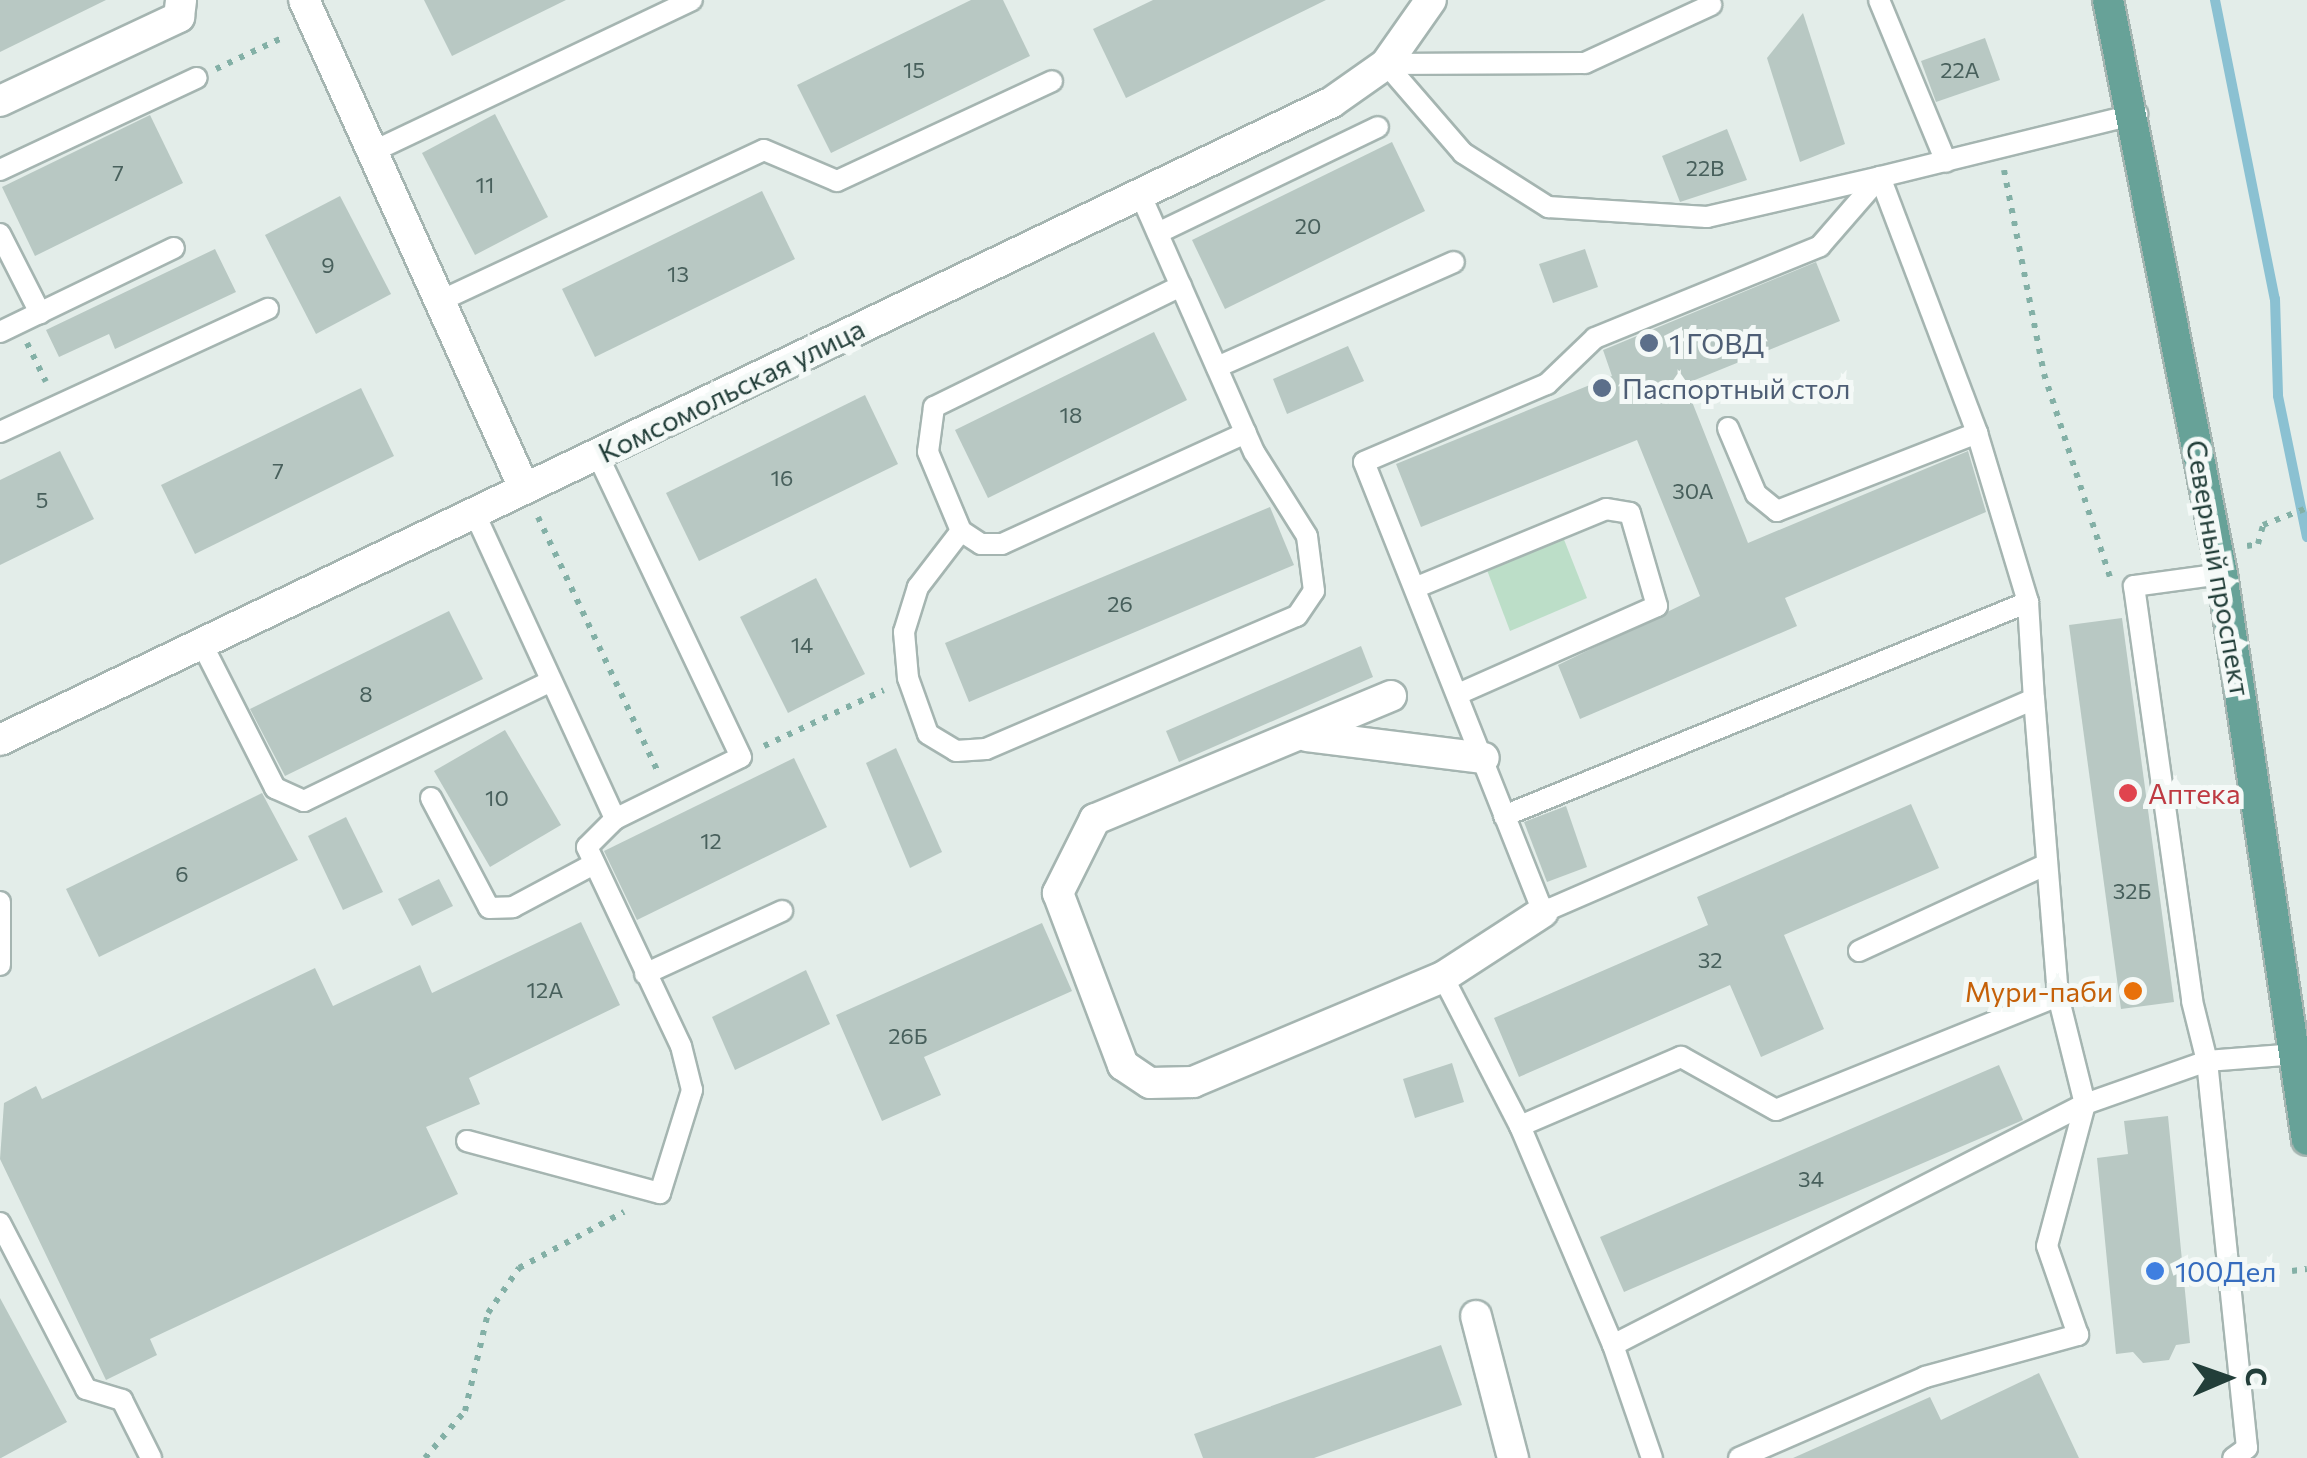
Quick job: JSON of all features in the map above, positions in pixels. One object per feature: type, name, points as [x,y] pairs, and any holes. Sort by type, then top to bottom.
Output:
[{"type":"main road","name":"Северный проспект","points":[[2108,0],[2137,114],[2222,574],[2302,1054],[2307,1140]]},
{"type":"street","points":[[0,102],[179,17],[181,0]]},
{"type":"street","name":"Комсомольская улица","points":[[0,740],[1332,102],[1386,64],[1431,0]]},
{"type":"street","points":[[309,11],[524,488]]},
{"type":"street","points":[[1390,696],[1095,819],[1058,893],[1123,1065],[1150,1083],[1193,1082],[1442,977],[1543,912]]},
{"type":"street","points":[[1299,735],[1484,758]]},
{"type":"street","points":[[1476,1316],[1512,1458]]},
{"type":"lane","points":[[372,152],[692,0]]},
{"type":"lane","points":[[1879,0],[1946,162]]},
{"type":"lane","points":[[1386,64],[1585,63],[1710,5]]},
{"type":"lane","points":[[1386,64],[1463,152],[1548,207],[1706,217],[2137,114]]},
{"type":"lane","points":[[0,170],[196,78]]},
{"type":"lane","points":[[440,301],[764,150],[837,181],[1052,81]]},
{"type":"lane","points":[[1158,233],[1378,127]]},
{"type":"lane","points":[[1739,1458],[1924,1377],[2078,1334],[2047,1246],[2085,1104],[2058,996],[2045,866],[2028,602],[1976,433],[1880,178]]},
{"type":"lane","points":[[1880,178],[1820,246],[1596,338],[1548,384],[1364,462],[1461,692],[1504,816],[1543,912],[2034,698]]},
{"type":"lane","points":[[961,531],[918,587],[904,632],[908,678],[928,734],[956,752],[986,749],[1297,616],[1314,592],[1315,564],[1246,434],[1140,194]]},
{"type":"lane","points":[[0,234],[40,314]]},
{"type":"lane","points":[[9,328],[174,248]]},
{"type":"lane","points":[[1217,367],[1454,262]]},
{"type":"lane","points":[[1181,286],[934,408],[928,452],[961,531],[981,544],[1002,544],[1246,434]]},
{"type":"lane","points":[[0,432],[268,309]]},
{"type":"lane","points":[[1728,428],[1756,494],[1777,511],[1976,433]]},
{"type":"lane","points":[[467,1142],[660,1192],[692,1090],[645,974],[590,866],[587,847],[615,819],[741,757],[597,454]]},
{"type":"lane","points":[[1417,587],[1606,510],[1630,513],[1657,606],[1461,692]]},
{"type":"lane","points":[[474,512],[615,819]]},
{"type":"lane","points":[[2222,574],[2134,586],[2208,1061],[2246,1448],[2233,1458]]},
{"type":"lane","points":[[1504,816],[2028,602]]},
{"type":"lane","points":[[200,642],[275,788],[304,802],[550,682]]},
{"type":"lane","points":[[431,798],[489,908],[513,907],[590,866]]},
{"type":"lane","points":[[1859,951],[2045,866]]},
{"type":"lane","points":[[0,902],[0,966]]},
{"type":"lane","points":[[645,974],[782,911]]},
{"type":"lane","points":[[1442,977],[1520,1126],[1613,1345],[1652,1458]]},
{"type":"lane","points":[[1520,1126],[1680,1058],[1776,1110],[2058,996]]},
{"type":"lane","points":[[1613,1345],[2085,1104],[2208,1061],[2302,1054]]},
{"type":"lane","points":[[0,1223],[86,1389],[122,1400],[152,1458]]},
{"type":"path","points":[[196,78],[309,11]]},
{"type":"path","points":[[2000,149],[2050,392],[2108,576],[2134,586]]},
{"type":"path","points":[[9,328],[57,405]]},
{"type":"path","points":[[524,488],[668,793]]},
{"type":"path","points":[[2280,518],[2307,508]]},
{"type":"path","points":[[741,757],[908,678]]},
{"type":"path","points":[[425,1458],[465,1412],[488,1313],[519,1268],[660,1192]]},
{"type":"path","points":[[2292,1271],[2307,1268]]},
{"type":"green space","points":[[1563,537],[1587,598],[1510,631],[1487,570]]},
{"type":"building","points":[[0,0],[106,0],[0,52]]},
{"type":"building","points":[[424,0],[566,0],[452,56]]},
{"type":"building","points":[[971,0],[1003,0],[1030,56],[831,153],[797,85]]},
{"type":"building","points":[[1153,0],[1326,0],[1126,98],[1093,29]]},
{"type":"building","points":[[1803,13],[1845,144],[1800,162],[1767,58]]},
{"type":"building","points":[[1985,38],[2000,80],[1936,102],[1921,61]]},
{"type":"building","points":[[495,114],[548,217],[475,255],[422,153]]},
{"type":"building","points":[[150,115],[183,183],[35,256],[2,187]]},
{"type":"building","points":[[1727,129],[1747,180],[1680,202],[1662,156]]},
{"type":"building","points":[[1392,142],[1425,211],[1225,309],[1192,240]]},
{"type":"building","points":[[762,191],[795,259],[595,357],[562,289]]},
{"type":"building","points":[[340,196],[391,294],[316,334],[265,235]]},
{"type":"building","points":[[215,249],[236,292],[115,349],[109,334],[59,357],[46,330]]},
{"type":"building","points":[[1585,249],[1598,287],[1553,303],[1539,264]]},
{"type":"building","points":[[1816,262],[1840,321],[1685,384],[1748,543],[1968,451],[1986,512],[1785,598],[1797,626],[1580,719],[1558,665],[1700,596],[1637,440],[1421,527],[1396,464],[1612,376],[1603,350]]},
{"type":"building","points":[[1154,332],[1187,400],[988,498],[955,430]]},
{"type":"building","points":[[1348,346],[1364,381],[1287,414],[1273,379]]},
{"type":"building","points":[[361,388],[394,456],[195,554],[161,485]]},
{"type":"building","points":[[865,395],[898,464],[699,561],[666,493]]},
{"type":"building","points":[[60,451],[94,519],[0,565],[0,480]]},
{"type":"building","points":[[1270,507],[1294,565],[969,702],[945,643]]},
{"type":"building","points":[[816,578],[865,674],[788,713],[740,617]]},
{"type":"building","points":[[449,611],[483,679],[285,776],[250,709]]},
{"type":"building","points":[[2122,618],[2174,1002],[2121,1009],[2069,625]]},
{"type":"building","points":[[1361,646],[1373,677],[1179,762],[1166,731]]},
{"type":"building","points":[[505,730],[561,825],[490,867],[434,771]]},
{"type":"building","points":[[896,748],[942,852],[910,868],[866,763]]},
{"type":"building","points":[[794,758],[827,827],[637,920],[604,851]]},
{"type":"building","points":[[262,793],[298,860],[99,957],[66,889]]},
{"type":"building","points":[[1911,804],[1939,868],[1784,935],[1824,1029],[1761,1057],[1730,985],[1519,1077],[1494,1018],[1708,925],[1697,897]]},
{"type":"building","points":[[1566,806],[1587,867],[1547,882],[1524,822]]},
{"type":"building","points":[[346,817],[383,892],[343,910],[308,836]]},
{"type":"building","points":[[439,879],[453,906],[412,926],[398,899]]},
{"type":"building","points":[[581,922],[620,1005],[469,1078],[480,1104],[426,1127],[458,1194],[150,1339],[157,1355],[106,1380],[0,1159],[4,1103],[36,1086],[42,1099],[315,968],[333,1006],[420,965],[432,993]]},
{"type":"building","points":[[1042,923],[1072,991],[924,1057],[941,1095],[882,1121],[836,1015]]},
{"type":"building","points":[[806,970],[830,1024],[735,1070],[712,1017]]},
{"type":"building","points":[[1452,1063],[1464,1102],[1415,1118],[1403,1079]]},
{"type":"building","points":[[1999,1065],[2023,1120],[1624,1292],[1600,1237]]},
{"type":"building","points":[[2168,1116],[2190,1343],[2176,1345],[2169,1360],[2143,1363],[2133,1352],[2116,1354],[2097,1158],[2128,1154],[2124,1121]]},
{"type":"building","points":[[0,1298],[67,1422],[1,1458],[0,1458]]},
{"type":"building","points":[[1441,1345],[1462,1405],[1314,1458],[1203,1458],[1194,1434]]},
{"type":"building","points":[[2039,1373],[2079,1458],[1793,1458],[1930,1397],[1941,1420]]},
{"type":"waterway","points":[[2215,0],[2275,299],[2278,396],[2307,537]]},
{"type":"place","name":"1 ГОВД","points":[[1649,343]]},
{"type":"place","name":"Паспортный стол","points":[[1602,388]]},
{"type":"place","name":"Аптека","points":[[2128,793]]},
{"type":"place","name":"Мури-паби","points":[[2133,991]]},
{"type":"place","name":"100Дел","points":[[2155,1271]]}]
